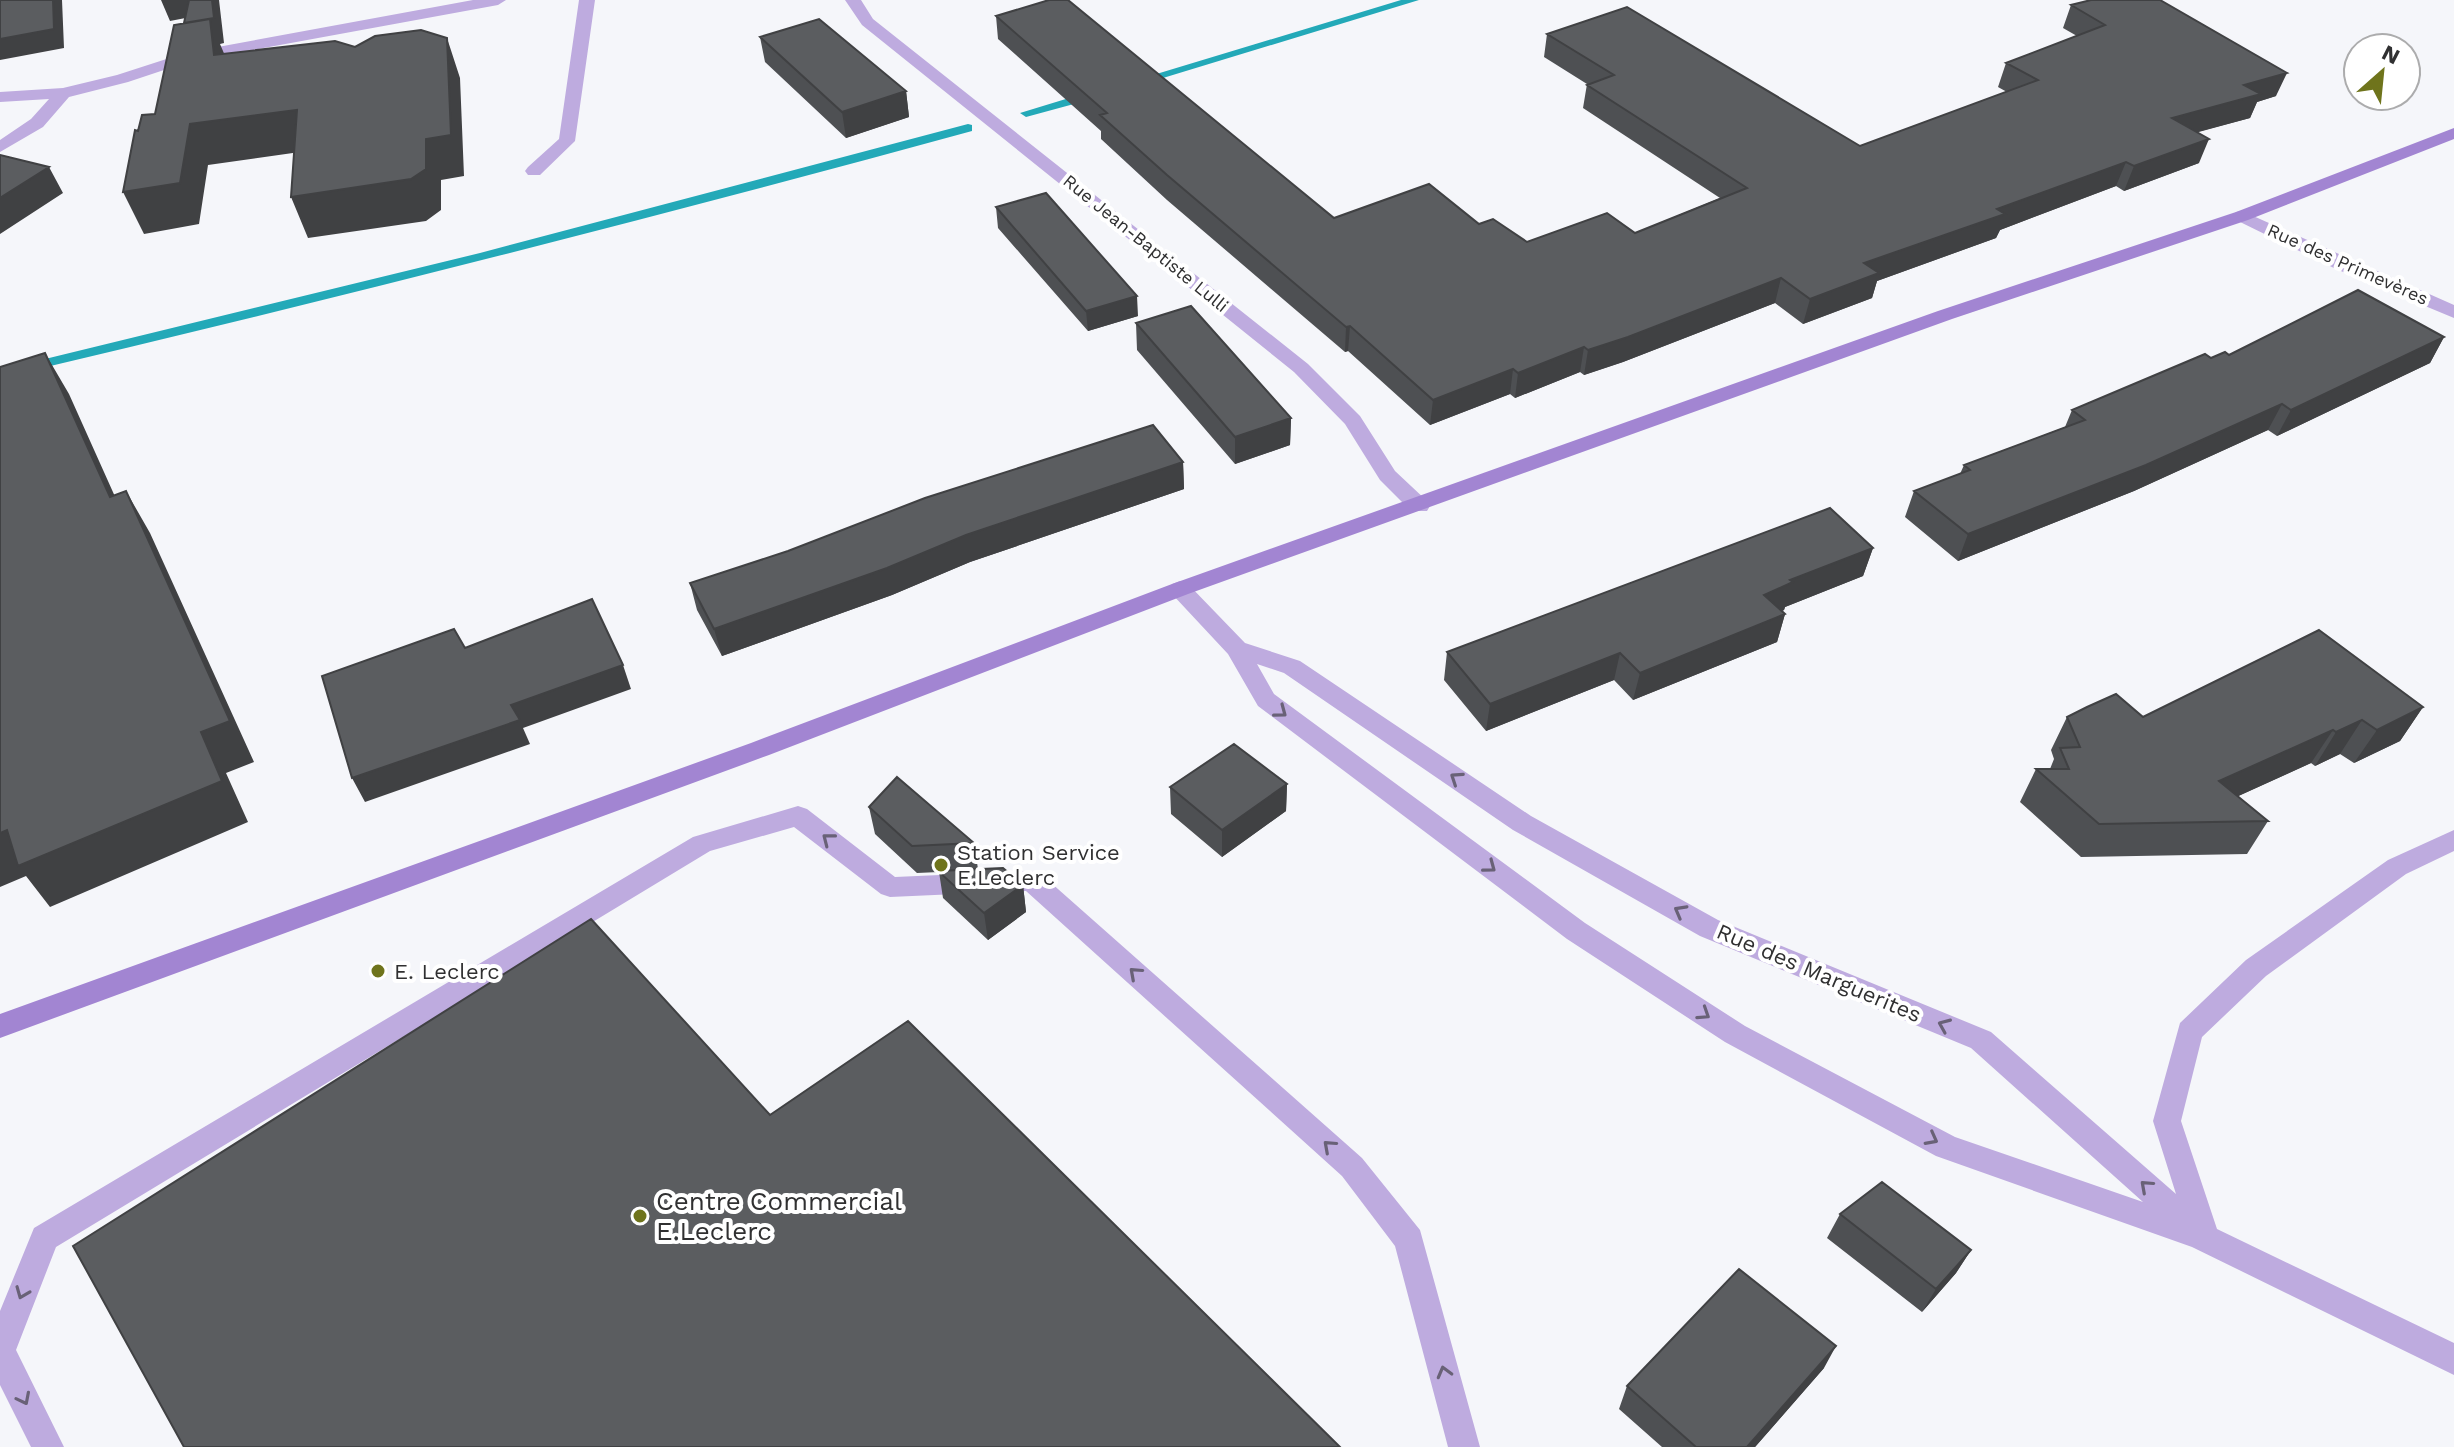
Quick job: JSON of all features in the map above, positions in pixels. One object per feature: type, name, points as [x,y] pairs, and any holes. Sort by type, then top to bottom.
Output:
[{"type":"main road","points":[[0,1026],[760,749],[1180,589],[1419,506],[1945,315],[2242,216],[2454,133]]},
{"type":"street","points":[[0,97],[63,93],[122,79],[185,58],[498,0]]},
{"type":"street","points":[[534,171],[567,141],[587,0]]},
{"type":"street","name":"Rue Jean-Baptiste Lulli","points":[[853,0],[867,22],[1301,368],[1353,420],[1387,475],[1419,506]]},
{"type":"street","points":[[0,147],[37,123],[63,93]]},
{"type":"street","name":"Rue des Primevères","points":[[2242,216],[2343,265],[2454,312]]},
{"type":"street","name":"Rue des Marguerites","points":[[1180,589],[1237,649],[1292,667],[1522,823],[1709,928],[1981,1040],[2204,1238],[2407,1334],[2454,1360]]},
{"type":"street","points":[[1237,649],[1266,700],[1576,931],[1735,1034],[1946,1147],[2204,1238]]},
{"type":"street","points":[[48,1447],[0,1350],[45,1238],[702,844],[798,816],[890,887],[1032,881],[1352,1167],[1409,1240],[1464,1447]]},
{"type":"street","points":[[2204,1238],[2167,1121],[2190,1031],[2256,968],[2397,867],[2454,840]]},
{"type":"building","points":[[0,0],[53,0],[54,29],[0,39]]},
{"type":"building","points":[[189,0],[212,0],[214,18],[184,23]]},
{"type":"building","points":[[1049,0],[1068,0],[1334,218],[1429,184],[1479,224],[1493,219],[1527,242],[1607,213],[1635,233],[1747,188],[1587,85],[1614,75],[1547,34],[1627,7],[1860,146],[2038,80],[2006,63],[2105,25],[2071,5],[2091,0],[2160,0],[2287,73],[2244,85],[2261,94],[2172,118],[2209,139],[2134,166],[2126,162],[1997,209],[2005,214],[1864,263],[1879,273],[1810,299],[1781,278],[1628,337],[1588,350],[1584,347],[1518,373],[1513,369],[1433,400],[1350,326],[1346,327],[1167,175],[1100,115],[1107,113],[996,16]]},
{"type":"building","points":[[210,19],[214,55],[335,41],[355,47],[375,36],[421,30],[447,38],[451,135],[426,139],[426,169],[411,179],[291,197],[297,110],[190,124],[180,183],[123,192],[135,130],[138,131],[142,115],[155,114],[174,25]]},
{"type":"building","points":[[819,19],[906,91],[842,112],[760,37]]},
{"type":"building","points":[[0,155],[49,167],[0,198]]},
{"type":"building","points":[[1046,193],[1137,296],[1086,311],[996,207]]},
{"type":"building","points":[[2358,290],[2444,337],[2291,410],[2282,404],[2146,465],[1968,534],[1914,491],[1970,470],[1964,465],[2085,420],[2072,410],[2205,354],[2211,358],[2225,352],[2229,355]]},
{"type":"building","points":[[1191,306],[1291,418],[1235,437],[1136,323]]},
{"type":"building","points":[[45,353],[110,497],[126,491],[230,721],[201,732],[222,781],[18,866],[7,830],[0,833],[0,367]]},
{"type":"building","points":[[1153,425],[1183,462],[966,535],[887,568],[714,629],[690,583],[788,551],[925,498]]},
{"type":"building","points":[[1830,508],[1873,548],[1790,580],[1793,582],[1764,595],[1785,614],[1640,673],[1620,653],[1490,704],[1447,652]]},
{"type":"building","points":[[592,599],[623,665],[511,705],[520,720],[352,778],[322,676],[454,629],[465,648]]},
{"type":"building","points":[[2319,630],[2423,707],[2377,730],[2362,720],[2336,732],[2333,730],[2219,781],[2268,821],[2099,824],[2036,769],[2069,769],[2060,748],[2080,747],[2067,717],[2087,707],[2116,694],[2143,717]]},
{"type":"building","points":[[1234,744],[1287,784],[1222,830],[1170,787]]},
{"type":"building","points":[[897,777],[974,843],[912,846],[869,807]]},
{"type":"building","points":[[1003,868],[1023,885],[984,913],[938,871]]},
{"type":"building","name":"Centre Commercial E.Leclerc","points":[[591,919],[770,1115],[908,1021],[1340,1447],[184,1447],[73,1246]]},
{"type":"building","points":[[1882,1182],[1971,1250],[1936,1289],[1840,1214]]},
{"type":"building","points":[[1739,1269],[1836,1346],[1747,1447],[1696,1447],[1627,1386]]},
{"type":"waterway","points":[[1136,82],[1413,0]]},
{"type":"waterway","points":[[1026,113],[1092,95]]},
{"type":"waterway","points":[[0,374],[485,256],[968,128]]},
{"type":"place","name":"Station Service E.Leclerc","points":[[941,865]]},
{"type":"place","name":"E. Leclerc","points":[[378,971]]},
{"type":"place","name":"Centre Commercial E.Leclerc","points":[[640,1216]]}]
